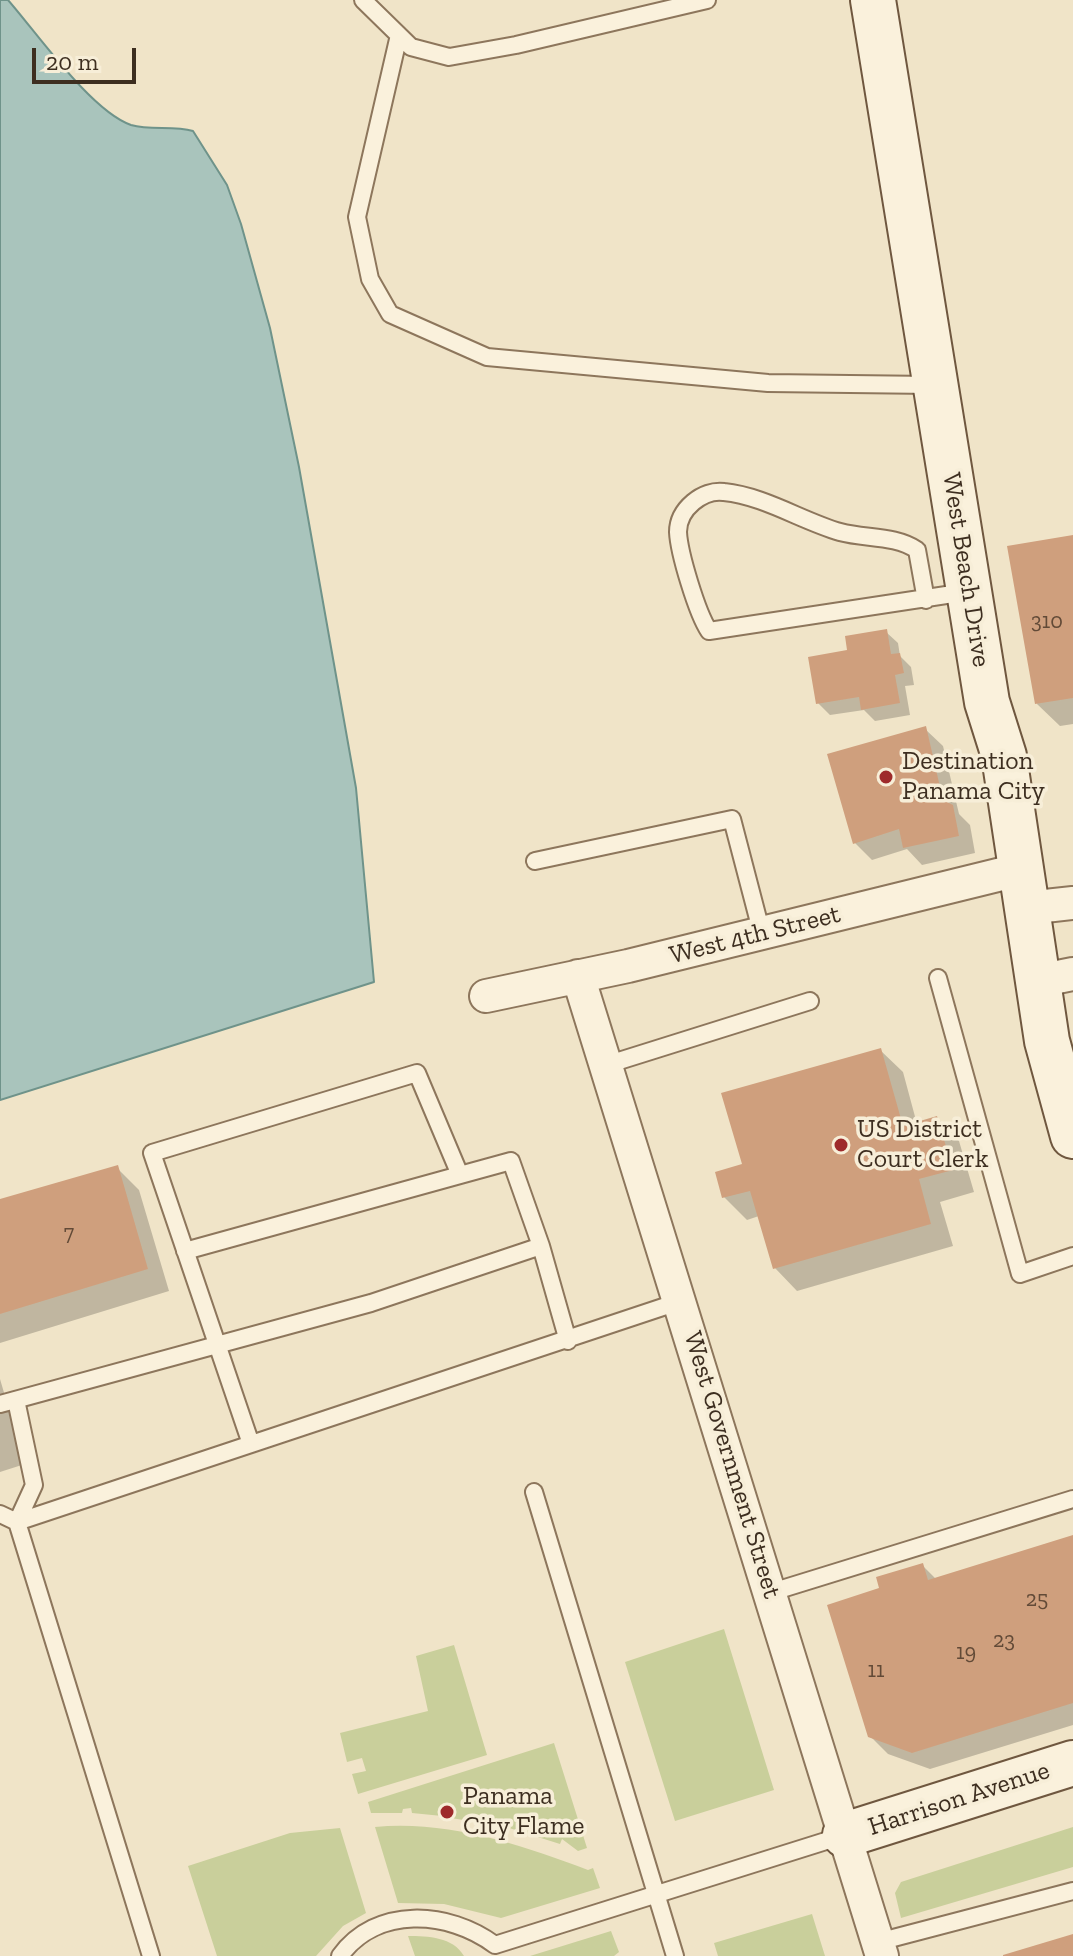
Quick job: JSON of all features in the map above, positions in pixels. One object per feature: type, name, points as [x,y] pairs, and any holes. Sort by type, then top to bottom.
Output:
[{"type":"street","name":"West Beach Drive","points":[[873,0],[987,702],[1004,756],[1024,889],[1055,978],[1050,1058],[1073,1136]]},
{"type":"street","name":"West 4th Street","points":[[486,996],[762,934],[1024,889],[1073,903]]},
{"type":"street","name":"West Government Street","points":[[578,976],[772,1592],[880,1949]]},
{"type":"street","name":"Harrison Avenue","points":[[845,1835],[1073,1763]]},
{"type":"lane","points":[[363,0],[411,47],[449,57],[707,0]]},
{"type":"lane","points":[[399,35],[357,217],[370,279],[390,314],[487,357],[768,383],[936,384]]},
{"type":"lane","points":[[926,600],[917,550],[905,542],[840,532],[787,510],[723,491],[701,495],[685,510],[678,530],[699,616],[709,631],[926,600],[969,591]]},
{"type":"lane","points":[[535,861],[732,819],[762,934]]},
{"type":"lane","points":[[938,978],[1020,1274],[1073,1256]]},
{"type":"lane","points":[[606,1065],[810,1001]]},
{"type":"lane","points":[[251,1444],[152,1153],[417,1073],[460,1175]]},
{"type":"lane","points":[[185,1251],[511,1161],[541,1246],[568,1341]]},
{"type":"lane","points":[[151,1956],[17,1522],[34,1485],[8,1402],[371,1303],[541,1246]]},
{"type":"lane","points":[[0,1514],[17,1522],[681,1301]]},
{"type":"lane","points":[[534,1492],[675,1956]]},
{"type":"lane","points":[[772,1592],[1073,1499]]},
{"type":"lane","points":[[340,1956],[358,1934],[376,1925],[411,1918],[473,1931],[493,1950],[656,1893],[845,1835]]},
{"type":"lane","points":[[880,1949],[1073,1891]]},
{"type":"green space","points":[[724,1629],[774,1790],[675,1821],[625,1662]]},
{"type":"green space","points":[[454,1645],[487,1755],[358,1794],[352,1774],[366,1771],[362,1758],[347,1762],[340,1733],[428,1711],[416,1656]]},
{"type":"green space","points":[[554,1743],[587,1848],[578,1851],[562,1839],[560,1844],[506,1827],[451,1818],[452,1808],[443,1807],[442,1816],[412,1813],[411,1808],[403,1809],[402,1813],[371,1813],[368,1802]]},
{"type":"green space","points":[[375,1827],[429,1827],[484,1836],[588,1870],[593,1868],[600,1888],[501,1918],[444,1904],[398,1903]]},
{"type":"green space","points":[[1073,1827],[1073,1867],[901,1918],[895,1893],[901,1882]]},
{"type":"green space","points":[[340,1828],[366,1913],[343,1926],[316,1956],[217,1956],[188,1866],[290,1833]]},
{"type":"green space","points":[[812,1914],[825,1956],[718,1956],[714,1943]]},
{"type":"green space","points":[[611,1931],[619,1952],[614,1956],[530,1956]]},
{"type":"green space","points":[[408,1936],[447,1941],[464,1956],[415,1956]]},
{"type":"water","points":[[0,0],[8,0],[82,88],[115,117],[139,127],[193,131],[227,185],[270,328],[299,467],[356,788],[374,982],[0,1100]]},
{"type":"building","points":[[1073,535],[1073,698],[1035,704],[1007,546]]},
{"type":"building","points":[[887,629],[891,654],[900,653],[904,673],[895,675],[900,703],[861,710],[859,697],[816,704],[808,657],[847,650],[845,636]]},
{"type":"building","name":"Destination Panama City","points":[[926,726],[943,800],[953,805],[959,836],[903,848],[899,829],[853,844],[827,754]]},
{"type":"building","name":"US District Court Clerk","points":[[881,1048],[903,1126],[937,1116],[953,1170],[919,1179],[931,1224],[773,1269],[750,1191],[722,1198],[715,1172],[742,1164],[721,1093]]},
{"type":"building","points":[[118,1165],[148,1269],[0,1314],[0,1199]]},
{"type":"building","points":[[1073,1535],[1073,1703],[912,1753],[868,1737],[827,1605],[879,1588],[876,1577],[923,1563],[928,1580]]},
{"type":"building","points":[[1073,1934],[1073,1956],[1003,1956],[1003,1955]]},
{"type":"place","name":"Destination Panama City","points":[[886,777]]},
{"type":"place","name":"US District Court Clerk","points":[[841,1145]]},
{"type":"place","name":"Panama City Flame","points":[[447,1812]]}]
